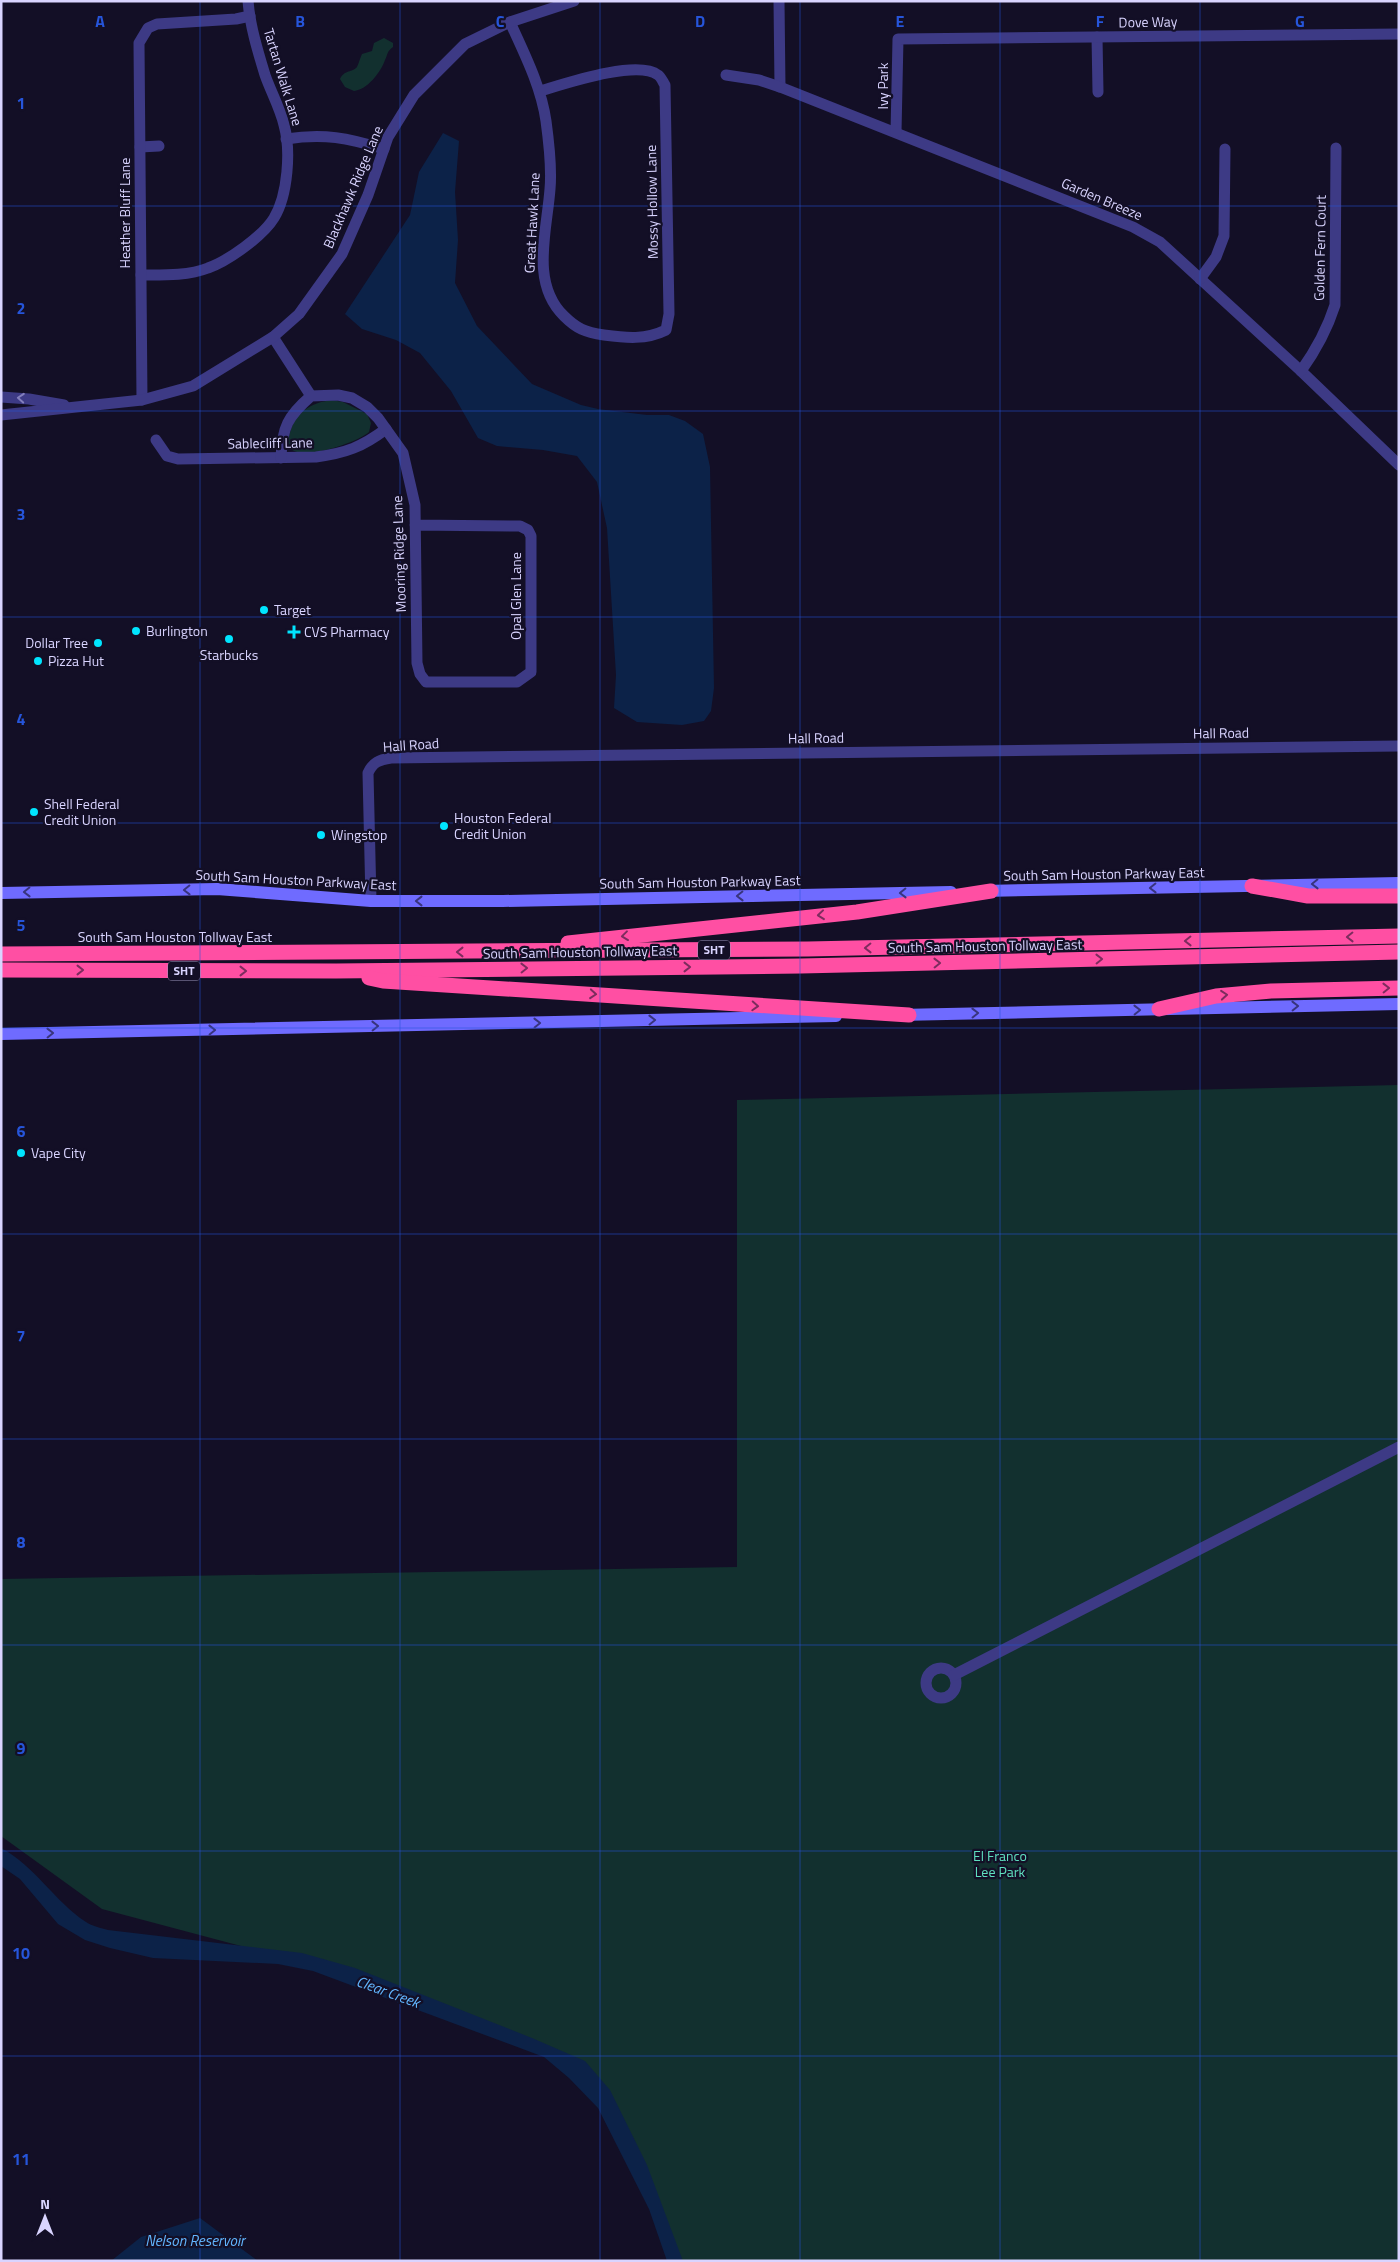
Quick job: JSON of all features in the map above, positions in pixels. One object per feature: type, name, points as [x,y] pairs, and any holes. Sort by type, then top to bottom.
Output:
[{"type":"highway","points":[[1252,886],[1308,896],[1399,896]]},
{"type":"highway","points":[[496,952],[652,933],[856,912],[991,891]]},
{"type":"highway","name":"South Sam Houston Tollway East","points":[[1,954],[818,949],[1399,936]]},
{"type":"highway","name":"South Sam Houston Tollway East","points":[[1,970],[336,972],[801,966],[1399,952]]},
{"type":"highway","points":[[336,972],[383,981],[909,1015]]},
{"type":"highway","points":[[1159,1009],[1216,996],[1271,991],[1399,988]]},
{"type":"main road","name":"South Sam Houston Parkway East","points":[[1,893],[217,889],[371,901],[503,901],[1399,883]]},
{"type":"main road","points":[[2,1034],[1399,1004]]},
{"type":"street","name":"Tartan Walk Lane","points":[[141,275],[170,274],[207,269],[223,262],[249,243],[274,218],[285,189],[286,139],[284,125],[265,75],[248,1]]},
{"type":"street","name":"Blackhawk Ridge Lane","points":[[1,415],[142,400],[193,386],[273,338],[299,314],[342,254],[368,195],[388,137],[414,96],[465,44],[510,22],[574,1]]},
{"type":"street","points":[[780,1],[780,87]]},
{"type":"street","name":"Heather Bluff Lane","points":[[142,400],[139,43],[148,28],[158,24],[236,19],[250,16]]},
{"type":"street","name":"Great Hawk Lane","points":[[510,22],[540,91],[546,120],[551,188],[543,258],[545,284],[555,307],[577,329],[600,334],[631,338],[653,336],[666,330]]},
{"type":"street","name":"Dove Way","points":[[898,39],[1399,34]]},
{"type":"street","points":[[1097,37],[1098,92]]},
{"type":"street","name":"Ivy Park","points":[[896,132],[898,39]]},
{"type":"street","name":"Mossy Hollow Lane","points":[[540,91],[584,77],[630,70],[647,71],[659,75],[665,85],[668,314],[666,330]]},
{"type":"street","name":"Garden Breeze","points":[[726,75],[759,80],[780,87],[1133,227],[1160,242],[1398,462]]},
{"type":"street","points":[[286,139],[309,135],[325,135],[344,137],[384,149]]},
{"type":"street","points":[[140,147],[159,146]]},
{"type":"street","name":"Golden Fern Court","points":[[1301,371],[1328,329],[1335,305],[1336,148]]},
{"type":"street","points":[[1200,279],[1216,258],[1224,236],[1225,149]]},
{"type":"street","points":[[273,338],[311,396],[288,418],[284,430],[281,458]]},
{"type":"street","name":"Mooring Ridge Lane","points":[[311,396],[338,395],[352,398],[367,407],[403,453],[415,504],[417,663],[420,674],[426,682],[517,682],[531,672]]},
{"type":"street","name":"Blackhawk Ridge Lane","points":[[1,397],[29,399],[76,407]]},
{"type":"street","name":"Sablecliff Lane","points":[[156,440],[168,456],[178,459],[316,458],[358,448],[386,429]]},
{"type":"street","name":"Opal Glen Lane","points":[[415,525],[520,526],[528,530],[531,536],[531,672]]},
{"type":"street","name":"Hall Road","points":[[371,901],[368,773],[372,765],[379,760],[391,758],[1399,746]]},
{"type":"street","points":[[954,1674],[1399,1447]]},
{"type":"green space","points":[[384,38],[393,43],[393,47],[377,75],[359,90],[354,91],[345,87],[340,79],[342,76],[346,72],[355,69],[362,54],[372,51],[374,43]]},
{"type":"green space","points":[[331,400],[343,402],[367,414],[371,423],[369,432],[354,441],[317,452],[296,452],[290,448],[288,443],[292,426],[300,414],[317,403]]},
{"type":"green space","name":"El Franco Lee Park","points":[[1399,1085],[1399,2261],[676,2261],[600,2092],[536,2046],[309,1964],[102,1909],[1,1836],[1,1579],[737,1567],[737,1100]]},
{"type":"water","points":[[443,133],[459,141],[455,192],[458,240],[455,283],[477,326],[532,384],[581,405],[598,409],[647,415],[669,415],[685,421],[703,434],[710,467],[714,688],[711,711],[704,721],[682,725],[637,722],[614,708],[616,675],[607,528],[597,482],[577,456],[543,450],[497,446],[478,438],[451,391],[420,353],[396,340],[362,329],[345,314],[410,215],[419,172]]},
{"type":"water","name":"Clear Creek","points":[[1,1848],[24,1864],[75,1914],[94,1926],[108,1930],[302,1953],[355,1968],[585,2061],[610,2090],[647,2165],[683,2261],[667,2261],[649,2209],[598,2108],[569,2078],[544,2057],[313,1971],[278,1964],[153,1958],[85,1940],[58,1924],[20,1879],[1,1866]]},
{"type":"water","name":"Nelson Reservoir","points":[[200,2218],[258,2261],[111,2261],[141,2237]]},
{"type":"place","name":"Target","points":[[264,610]]},
{"type":"place","name":"Burlington","points":[[136,631]]},
{"type":"place","name":"CVS Pharmacy","points":[[294,632]]},
{"type":"place","name":"Starbucks","points":[[229,639]]},
{"type":"place","name":"Dollar Tree","points":[[98,643]]},
{"type":"place","name":"Pizza Hut","points":[[38,661]]},
{"type":"place","name":"Shell Federal Credit Union","points":[[34,812]]},
{"type":"place","name":"Houston Federal Credit Union","points":[[444,826]]},
{"type":"place","name":"Wingstop","points":[[321,835]]},
{"type":"place","name":"Vape City","points":[[21,1153]]}]
